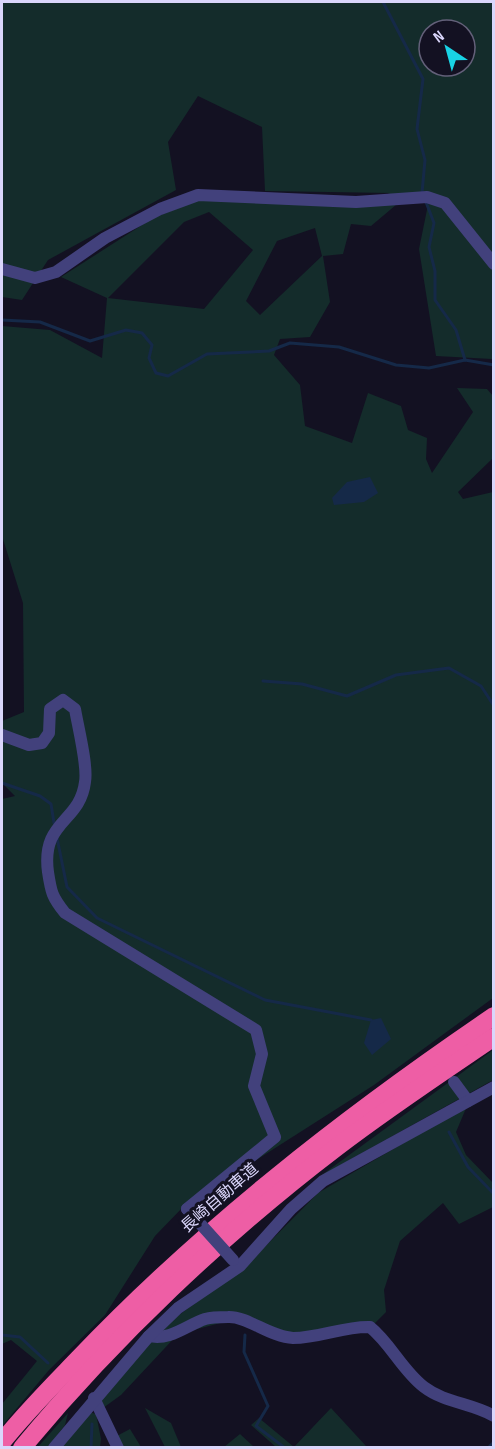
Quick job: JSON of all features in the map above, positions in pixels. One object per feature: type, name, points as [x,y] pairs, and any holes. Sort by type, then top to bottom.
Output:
[{"type":"highway","name":"長崎自動車道","points":[[2,1442],[120,1315],[201,1239],[320,1139],[494,1016]]},
{"type":"highway","points":[[22,1448],[128,1331],[243,1225],[337,1147],[494,1037]]},
{"type":"street","points":[[2,269],[34,278],[56,272],[105,238],[160,209],[198,195],[356,202],[424,197],[445,203],[494,264]]},
{"type":"street","points":[[2,735],[29,745],[42,743],[49,733],[50,709],[63,700],[75,709],[86,781],[78,803],[52,834],[45,853],[51,896],[65,913],[256,1030],[262,1054],[254,1086],[275,1137],[187,1209],[236,1263]]},
{"type":"street","points":[[454,1082],[468,1101]]},
{"type":"street","points":[[54,1448],[94,1398],[149,1336],[178,1308],[236,1263],[291,1209],[323,1182],[494,1087]]},
{"type":"street","points":[[149,1336],[158,1338],[207,1319],[232,1317],[272,1334],[292,1338],[325,1335],[355,1326],[370,1327],[423,1386],[444,1399],[483,1410],[494,1416]]},
{"type":"street","points":[[94,1398],[118,1448]]},
{"type":"green space","points":[[2,2],[493,2],[492,359],[436,356],[419,249],[429,200],[403,199],[371,226],[351,224],[343,254],[323,256],[330,302],[310,337],[280,339],[274,355],[300,385],[305,426],[352,443],[368,393],[401,406],[408,430],[427,438],[426,459],[432,473],[473,412],[457,388],[487,389],[493,396],[493,458],[458,492],[463,499],[493,492],[493,998],[374,1085],[184,1206],[155,1236],[105,1315],[49,1370],[2,1426],[2,1404],[37,1361],[11,1340],[2,1344],[2,799],[15,796],[2,783],[2,721],[24,712],[23,603],[2,536],[2,326],[50,330],[102,358],[107,298],[61,277],[153,218],[199,200],[355,207],[390,193],[265,191],[262,127],[198,96],[168,142],[176,190],[48,260],[22,300],[2,297]],"holes":[[[209,212],[253,250],[204,309],[108,298],[184,222]],[[315,228],[322,256],[260,315],[246,301],[277,241]]]},
{"type":"green space","points":[[493,1050],[493,1080],[319,1177]]},
{"type":"green space","points":[[467,1106],[456,1132],[466,1155],[493,1183],[493,1207],[459,1224],[443,1203],[400,1241],[384,1290],[386,1312],[373,1325],[322,1333],[274,1332],[232,1320],[178,1334],[121,1395],[103,1408],[99,1397],[172,1320],[244,1268],[318,1193]]},
{"type":"green space","points":[[145,1408],[171,1423],[181,1447],[165,1447]]},
{"type":"green space","points":[[331,1408],[366,1446],[377,1447],[294,1447]]},
{"type":"green space","points":[[89,1412],[96,1414],[101,1439],[100,1447],[63,1447],[62,1444]]},
{"type":"green space","points":[[68,1413],[65,1425],[48,1447],[37,1448]]},
{"type":"green space","points":[[259,1418],[294,1447],[276,1447],[251,1425]]},
{"type":"green space","points":[[130,1429],[141,1447],[120,1447],[113,1438]]},
{"type":"green space","points":[[240,1434],[254,1447],[224,1447]]},
{"type":"water","points":[[370,477],[378,493],[364,502],[334,505],[332,498],[347,482]]},
{"type":"water","points":[[381,1018],[391,1039],[372,1055],[364,1043],[371,1020]]},
{"type":"waterway","points":[[383,2],[423,79],[417,129],[425,160],[422,193]]},
{"type":"waterway","points":[[426,202],[434,223],[429,247],[435,271],[435,300],[456,330],[465,360]]},
{"type":"waterway","points":[[2,320],[40,322],[90,341],[126,330],[142,333],[152,345],[149,358],[156,373],[168,376],[207,354],[269,351],[290,343],[339,347],[396,365],[429,368],[465,360],[494,365]]},
{"type":"waterway","points":[[263,681],[302,684],[347,696],[396,675],[449,668],[481,686],[494,706]]},
{"type":"waterway","points":[[2,783],[40,796],[51,804],[54,823]]},
{"type":"waterway","points":[[57,838],[67,887],[97,918],[265,1000],[371,1020]]},
{"type":"waterway","points":[[449,1132],[468,1167],[494,1194]]},
{"type":"waterway","points":[[2,1335],[20,1337],[48,1363]]},
{"type":"waterway","points":[[245,1335],[244,1352],[268,1406],[256,1426],[285,1448]]},
{"type":"waterway","points":[[91,1448],[92,1424]]},
{"type":"waterway","points":[[488,1448],[494,1442]]}]
